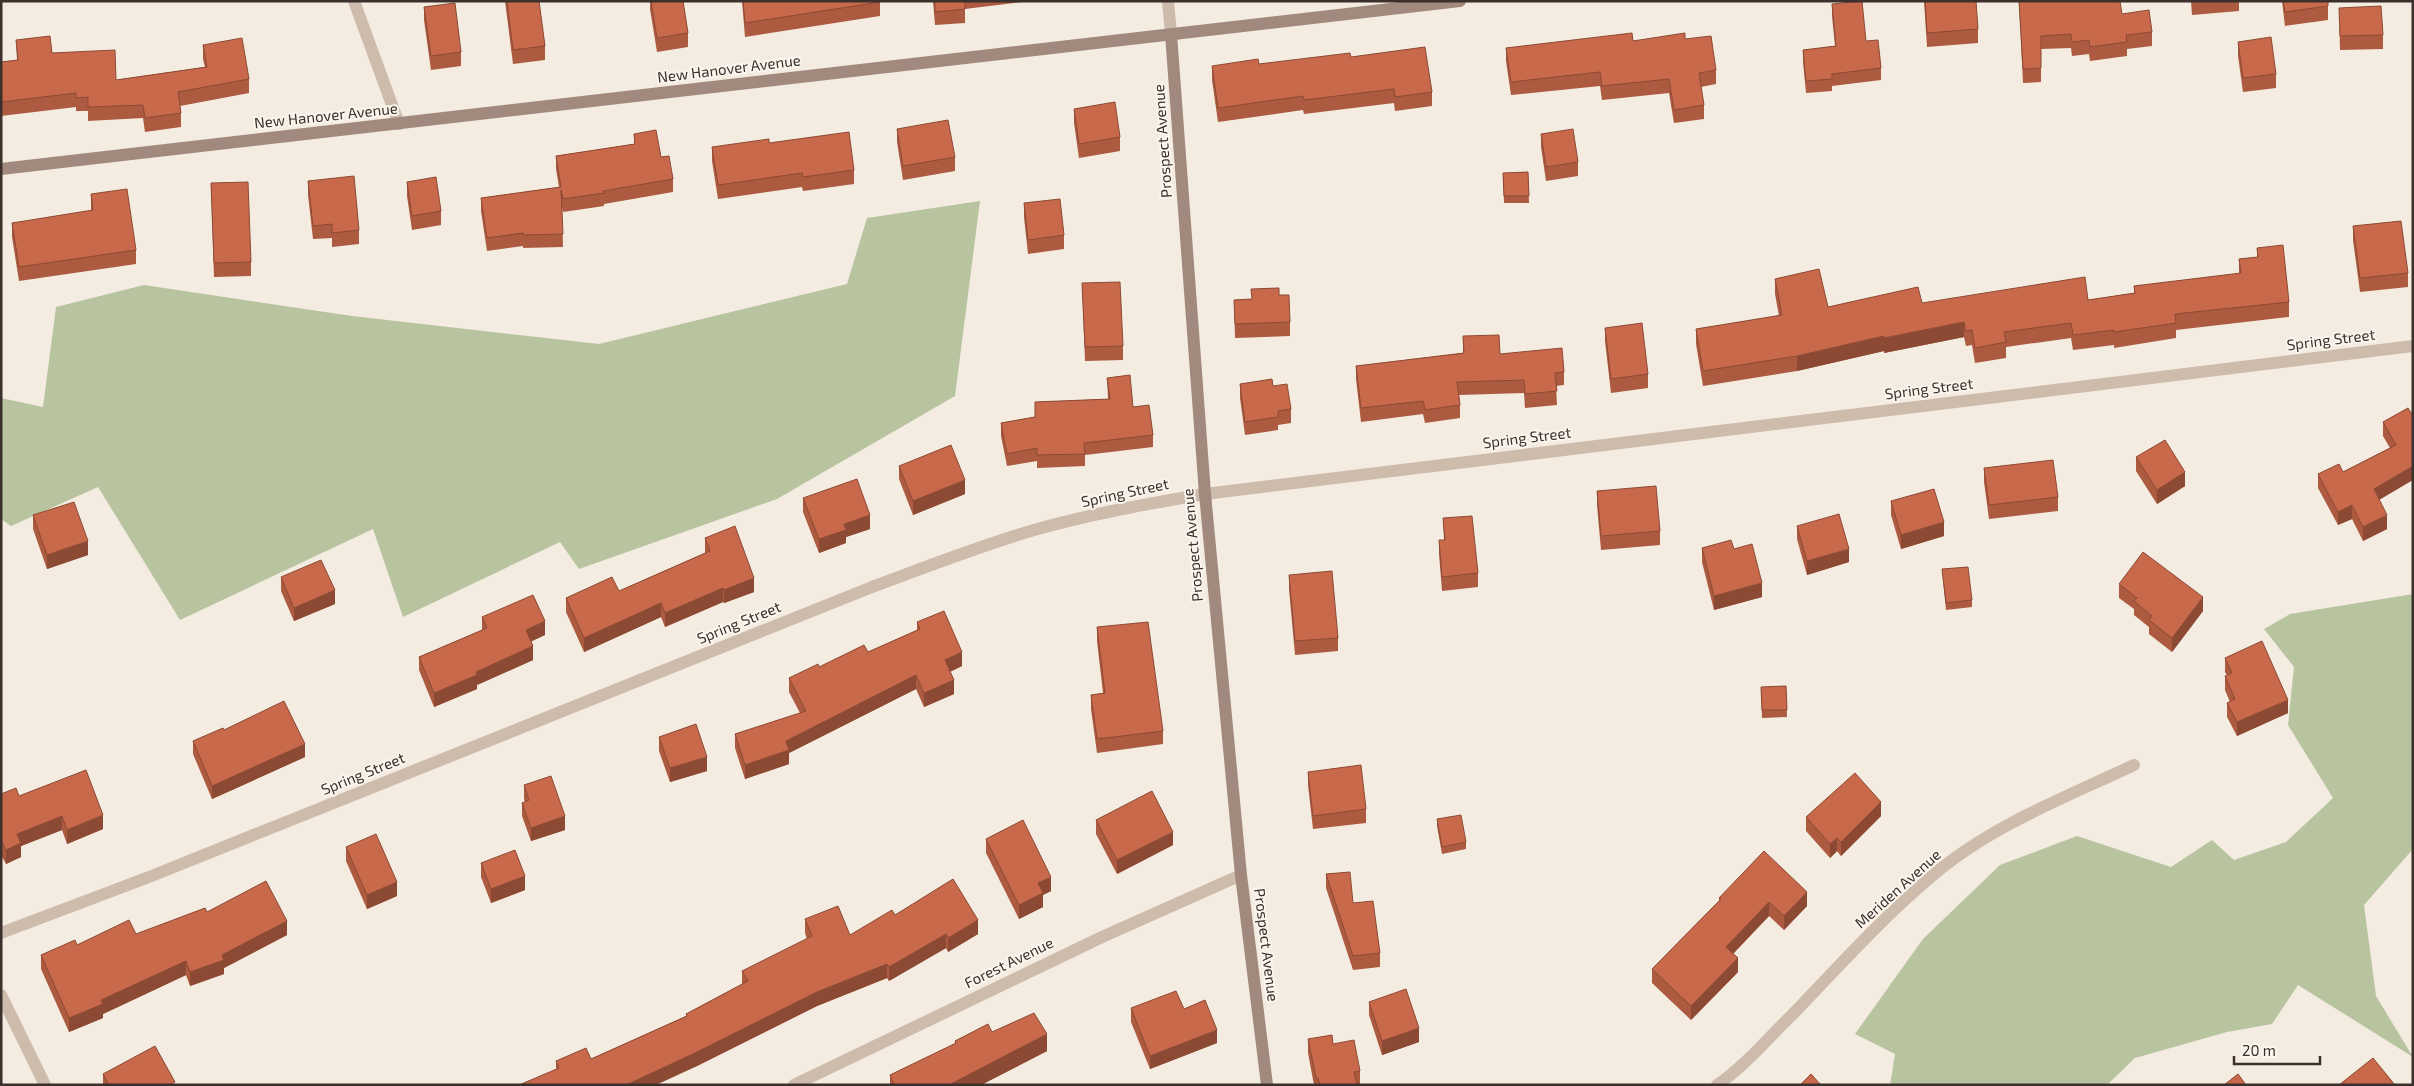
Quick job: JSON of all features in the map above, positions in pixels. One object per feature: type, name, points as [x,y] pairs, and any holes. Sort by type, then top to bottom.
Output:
[{"type":"main road","name":"New Hanover Avenue","points":[[1,169],[1460,1]]},
{"type":"main road","name":"Prospect Avenue","points":[[1172,34],[1205,494],[1241,875],[1267,1085]]},
{"type":"street","points":[[354,1],[399,124]]},
{"type":"street","name":"Prospect Avenue","points":[[1168,1],[1172,34]]},
{"type":"street","name":"Spring Street","points":[[1,933],[149,877],[956,555],[1034,530],[1110,511],[1205,494],[2413,346]]},
{"type":"street","name":"Meriden Avenue","points":[[1717,1085],[1769,1038],[1890,914],[1933,875],[1980,842],[2028,815],[2134,765]]},
{"type":"street","name":"Forest Avenue","points":[[794,1085],[1102,937],[1241,875]]},
{"type":"street","points":[[1,995],[45,1085]]},
{"type":"green space","points":[[980,201],[955,396],[777,499],[579,569],[560,542],[403,617],[373,529],[180,620],[98,487],[11,526],[1,519],[1,398],[43,407],[56,307],[144,285],[352,316],[599,344],[847,284],[867,218]]},
{"type":"green space","points":[[2413,594],[2413,849],[2364,905],[2376,996],[2413,1057],[2298,985],[2272,1024],[2227,1032],[2135,1058],[2107,1085],[1890,1085],[1895,1054],[1855,1034],[1923,939],[2000,865],[2077,836],[2171,867],[2212,840],[2234,860],[2286,842],[2333,798],[2288,725],[2294,667],[2264,629],[2290,614]]},
{"type":"building","points":[[507,1],[539,1],[545,46],[513,50]]},
{"type":"building","points":[[651,1],[683,1],[688,33],[657,38]]},
{"type":"building","points":[[743,1],[880,1],[880,2],[745,23]]},
{"type":"building","points":[[935,1],[965,1],[965,9],[935,12]]},
{"type":"building","points":[[1862,1],[1866,41],[1878,40],[1881,68],[1832,74],[1832,79],[1806,81],[1803,50],[1836,46],[1832,4]]},
{"type":"building","points":[[1925,1],[1976,1],[1978,29],[1927,33]]},
{"type":"building","points":[[2019,1],[2120,1],[2122,14],[2149,10],[2152,32],[2126,35],[2127,42],[2090,47],[2089,40],[2072,42],[2071,34],[2041,36],[2041,68],[2023,69]]},
{"type":"building","points":[[2283,1],[2328,1],[2328,6],[2285,12]]},
{"type":"building","points":[[455,3],[461,52],[431,56],[424,7]]},
{"type":"building","points":[[2381,6],[2383,35],[2340,36],[2339,8]]},
{"type":"building","points":[[1632,33],[1633,41],[1685,33],[1685,39],[1711,36],[1716,70],[1699,73],[1704,105],[1674,110],[1669,79],[1602,86],[1600,72],[1511,82],[1506,48]]},
{"type":"building","points":[[50,36],[52,53],[115,50],[116,80],[207,67],[203,45],[242,38],[249,79],[178,92],[181,113],[145,118],[143,105],[88,107],[88,97],[76,98],[76,93],[1,102],[1,62],[18,60],[16,40]]},
{"type":"building","points":[[2271,37],[2276,74],[2243,78],[2238,42]]},
{"type":"building","points":[[1425,47],[1432,92],[1395,97],[1394,89],[1304,100],[1303,96],[1218,108],[1212,66],[1258,59],[1259,64],[1350,53],[1351,57]]},
{"type":"building","points":[[1115,102],[1120,137],[1079,144],[1074,109]]},
{"type":"building","points":[[948,120],[955,157],[903,166],[897,129]]},
{"type":"building","points":[[1573,129],[1578,162],[1546,167],[1541,134]]},
{"type":"building","points":[[656,130],[661,157],[669,156],[673,179],[563,199],[561,190],[563,234],[523,235],[523,233],[487,238],[481,198],[561,187],[556,156],[635,144],[634,134]]},
{"type":"building","points":[[849,132],[854,170],[803,177],[802,173],[718,185],[712,147],[769,139],[769,143]]},
{"type":"building","points":[[1528,172],[1529,196],[1504,196],[1503,173]]},
{"type":"building","points":[[354,176],[359,230],[332,233],[332,224],[313,226],[308,181]]},
{"type":"building","points":[[436,177],[441,211],[412,216],[407,182]]},
{"type":"building","points":[[248,182],[251,262],[214,263],[211,183]]},
{"type":"building","points":[[127,189],[136,250],[19,267],[12,223],[93,210],[91,194]]},
{"type":"building","points":[[1060,199],[1064,235],[1028,240],[1024,203]]},
{"type":"building","points":[[2401,221],[2408,273],[2360,278],[2353,226]]},
{"type":"building","points":[[2283,245],[2289,302],[2175,314],[2176,323],[2114,332],[2114,330],[2073,335],[2071,323],[2004,332],[2006,342],[1975,348],[1972,330],[1966,331],[1964,322],[1884,338],[1884,336],[1797,356],[1703,371],[1696,329],[1782,315],[1775,279],[1819,269],[1828,307],[1918,287],[1922,303],[2085,277],[2088,300],[2135,293],[2134,286],[2241,273],[2239,259],[2258,257],[2257,248]]},
{"type":"building","points":[[1120,282],[1123,346],[1085,347],[1082,283]]},
{"type":"building","points":[[1279,288],[1279,295],[1289,295],[1290,322],[1235,324],[1234,300],[1252,299],[1251,289]]},
{"type":"building","points":[[1642,323],[1648,374],[1611,379],[1605,328]]},
{"type":"building","points":[[1499,335],[1500,354],[1562,348],[1564,372],[1555,373],[1557,391],[1525,394],[1524,380],[1457,382],[1460,405],[1425,410],[1423,401],[1361,408],[1356,366],[1464,353],[1463,336]]},
{"type":"building","points":[[1130,375],[1133,407],[1149,405],[1153,435],[1084,443],[1085,454],[1037,455],[1037,448],[1007,454],[1001,423],[1035,417],[1035,402],[1110,399],[1107,378]]},
{"type":"building","points":[[1272,379],[1273,386],[1287,384],[1291,409],[1278,411],[1278,417],[1245,422],[1240,384]]},
{"type":"building","points":[[2408,408],[2413,416],[2413,466],[2374,489],[2387,515],[2363,527],[2352,505],[2338,512],[2318,474],[2339,464],[2343,472],[2396,445],[2383,422]]},
{"type":"building","points":[[2165,440],[2185,472],[2157,490],[2136,457]]},
{"type":"building","points":[[951,445],[965,480],[913,501],[899,466]]},
{"type":"building","points":[[2053,460],[2058,497],[1989,505],[1984,468]]},
{"type":"building","points":[[857,479],[870,515],[844,524],[846,530],[819,539],[803,498]]},
{"type":"building","points":[[1656,486],[1660,531],[1601,536],[1597,491]]},
{"type":"building","points":[[1934,489],[1944,522],[1901,535],[1891,501]]},
{"type":"building","points":[[74,502],[88,541],[47,555],[33,515]]},
{"type":"building","points":[[1839,514],[1849,549],[1807,561],[1797,526]]},
{"type":"building","points":[[1472,516],[1478,573],[1442,577],[1439,540],[1445,540],[1443,518]]},
{"type":"building","points":[[735,526],[754,578],[724,590],[723,588],[665,613],[661,603],[584,638],[566,598],[612,577],[619,591],[710,551],[705,538]]},
{"type":"building","points":[[1731,540],[1734,549],[1752,544],[1762,583],[1714,596],[1702,548]]},
{"type":"building","points":[[2143,552],[2203,597],[2172,638],[2149,620],[2152,616],[2134,601],[2137,598],[2119,584]]},
{"type":"building","points":[[321,560],[335,590],[294,608],[281,577]]},
{"type":"building","points":[[1968,567],[1972,600],[1946,603],[1942,569]]},
{"type":"building","points":[[1332,571],[1338,638],[1295,641],[1289,575]]},
{"type":"building","points":[[533,595],[545,621],[526,630],[533,646],[476,672],[477,675],[434,693],[419,657],[487,628],[482,617]]},
{"type":"building","points":[[944,611],[962,652],[945,660],[954,680],[924,693],[916,675],[786,741],[789,750],[745,765],[735,734],[806,711],[789,678],[818,664],[819,667],[864,645],[868,652],[920,629],[917,622]]},
{"type":"building","points":[[1148,622],[1163,731],[1097,739],[1091,695],[1105,693],[1097,627]]},
{"type":"building","points":[[2262,641],[2288,700],[2237,722],[2227,703],[2235,699],[2225,676],[2232,673],[2225,658]]},
{"type":"building","points":[[1786,686],[1787,710],[1762,710],[1761,687]]},
{"type":"building","points":[[284,701],[305,744],[212,786],[193,741],[223,728],[224,730]]},
{"type":"building","points":[[696,724],[707,757],[670,768],[659,737]]},
{"type":"building","points":[[1361,765],[1366,809],[1313,816],[1308,772]]},
{"type":"building","points":[[86,770],[103,815],[67,830],[62,816],[17,834],[21,843],[6,850],[1,841],[1,794],[16,788],[19,796]]},
{"type":"building","points":[[1855,773],[1881,802],[1841,842],[1837,838],[1830,844],[1806,817]]},
{"type":"building","points":[[551,776],[565,816],[531,828],[522,803],[529,800],[524,785]]},
{"type":"building","points":[[1152,791],[1173,832],[1117,860],[1096,820]]},
{"type":"building","points":[[1461,815],[1466,842],[1442,847],[1437,819]]},
{"type":"building","points":[[1023,820],[1051,877],[1038,883],[1043,893],[1019,905],[986,839]]},
{"type":"building","points":[[376,834],[397,882],[367,895],[346,847]]},
{"type":"building","points":[[515,850],[525,876],[491,889],[481,863]]},
{"type":"building","points":[[1764,851],[1807,892],[1784,916],[1769,902],[1726,947],[1738,958],[1691,1006],[1652,969],[1721,899],[1719,898]]},
{"type":"building","points":[[1350,872],[1353,903],[1373,901],[1380,953],[1353,956],[1326,874]]},
{"type":"building","points":[[953,879],[978,920],[948,938],[946,934],[889,967],[887,964],[817,992],[626,1085],[519,1085],[559,1068],[556,1061],[586,1048],[591,1059],[687,1016],[686,1014],[748,981],[742,971],[812,936],[805,919],[838,906],[850,935],[892,910],[895,915]]},
{"type":"building","points":[[266,881],[287,921],[222,955],[224,960],[190,972],[186,961],[101,1000],[103,1004],[69,1018],[41,955],[75,940],[77,945],[129,920],[136,934],[205,908],[207,912]]},
{"type":"building","points":[[1406,989],[1419,1028],[1382,1041],[1369,1002]]},
{"type":"building","points":[[1176,991],[1184,1009],[1205,1000],[1217,1030],[1150,1056],[1131,1008]]},
{"type":"building","points":[[1034,1013],[1047,1034],[949,1085],[894,1085],[890,1075],[956,1043],[955,1041],[988,1024],[992,1032]]},
{"type":"building","points":[[1332,1035],[1333,1044],[1354,1040],[1360,1071],[1354,1072],[1357,1085],[1320,1085],[1318,1078],[1316,1078],[1308,1039]]},
{"type":"building","points":[[155,1046],[175,1082],[170,1085],[109,1085],[103,1074]]},
{"type":"building","points":[[2373,1058],[2395,1085],[2339,1085]]},
{"type":"building","points":[[1811,1074],[1821,1085],[1800,1085]]},
{"type":"building","points":[[2238,1074],[2246,1085],[2224,1085]]}]
